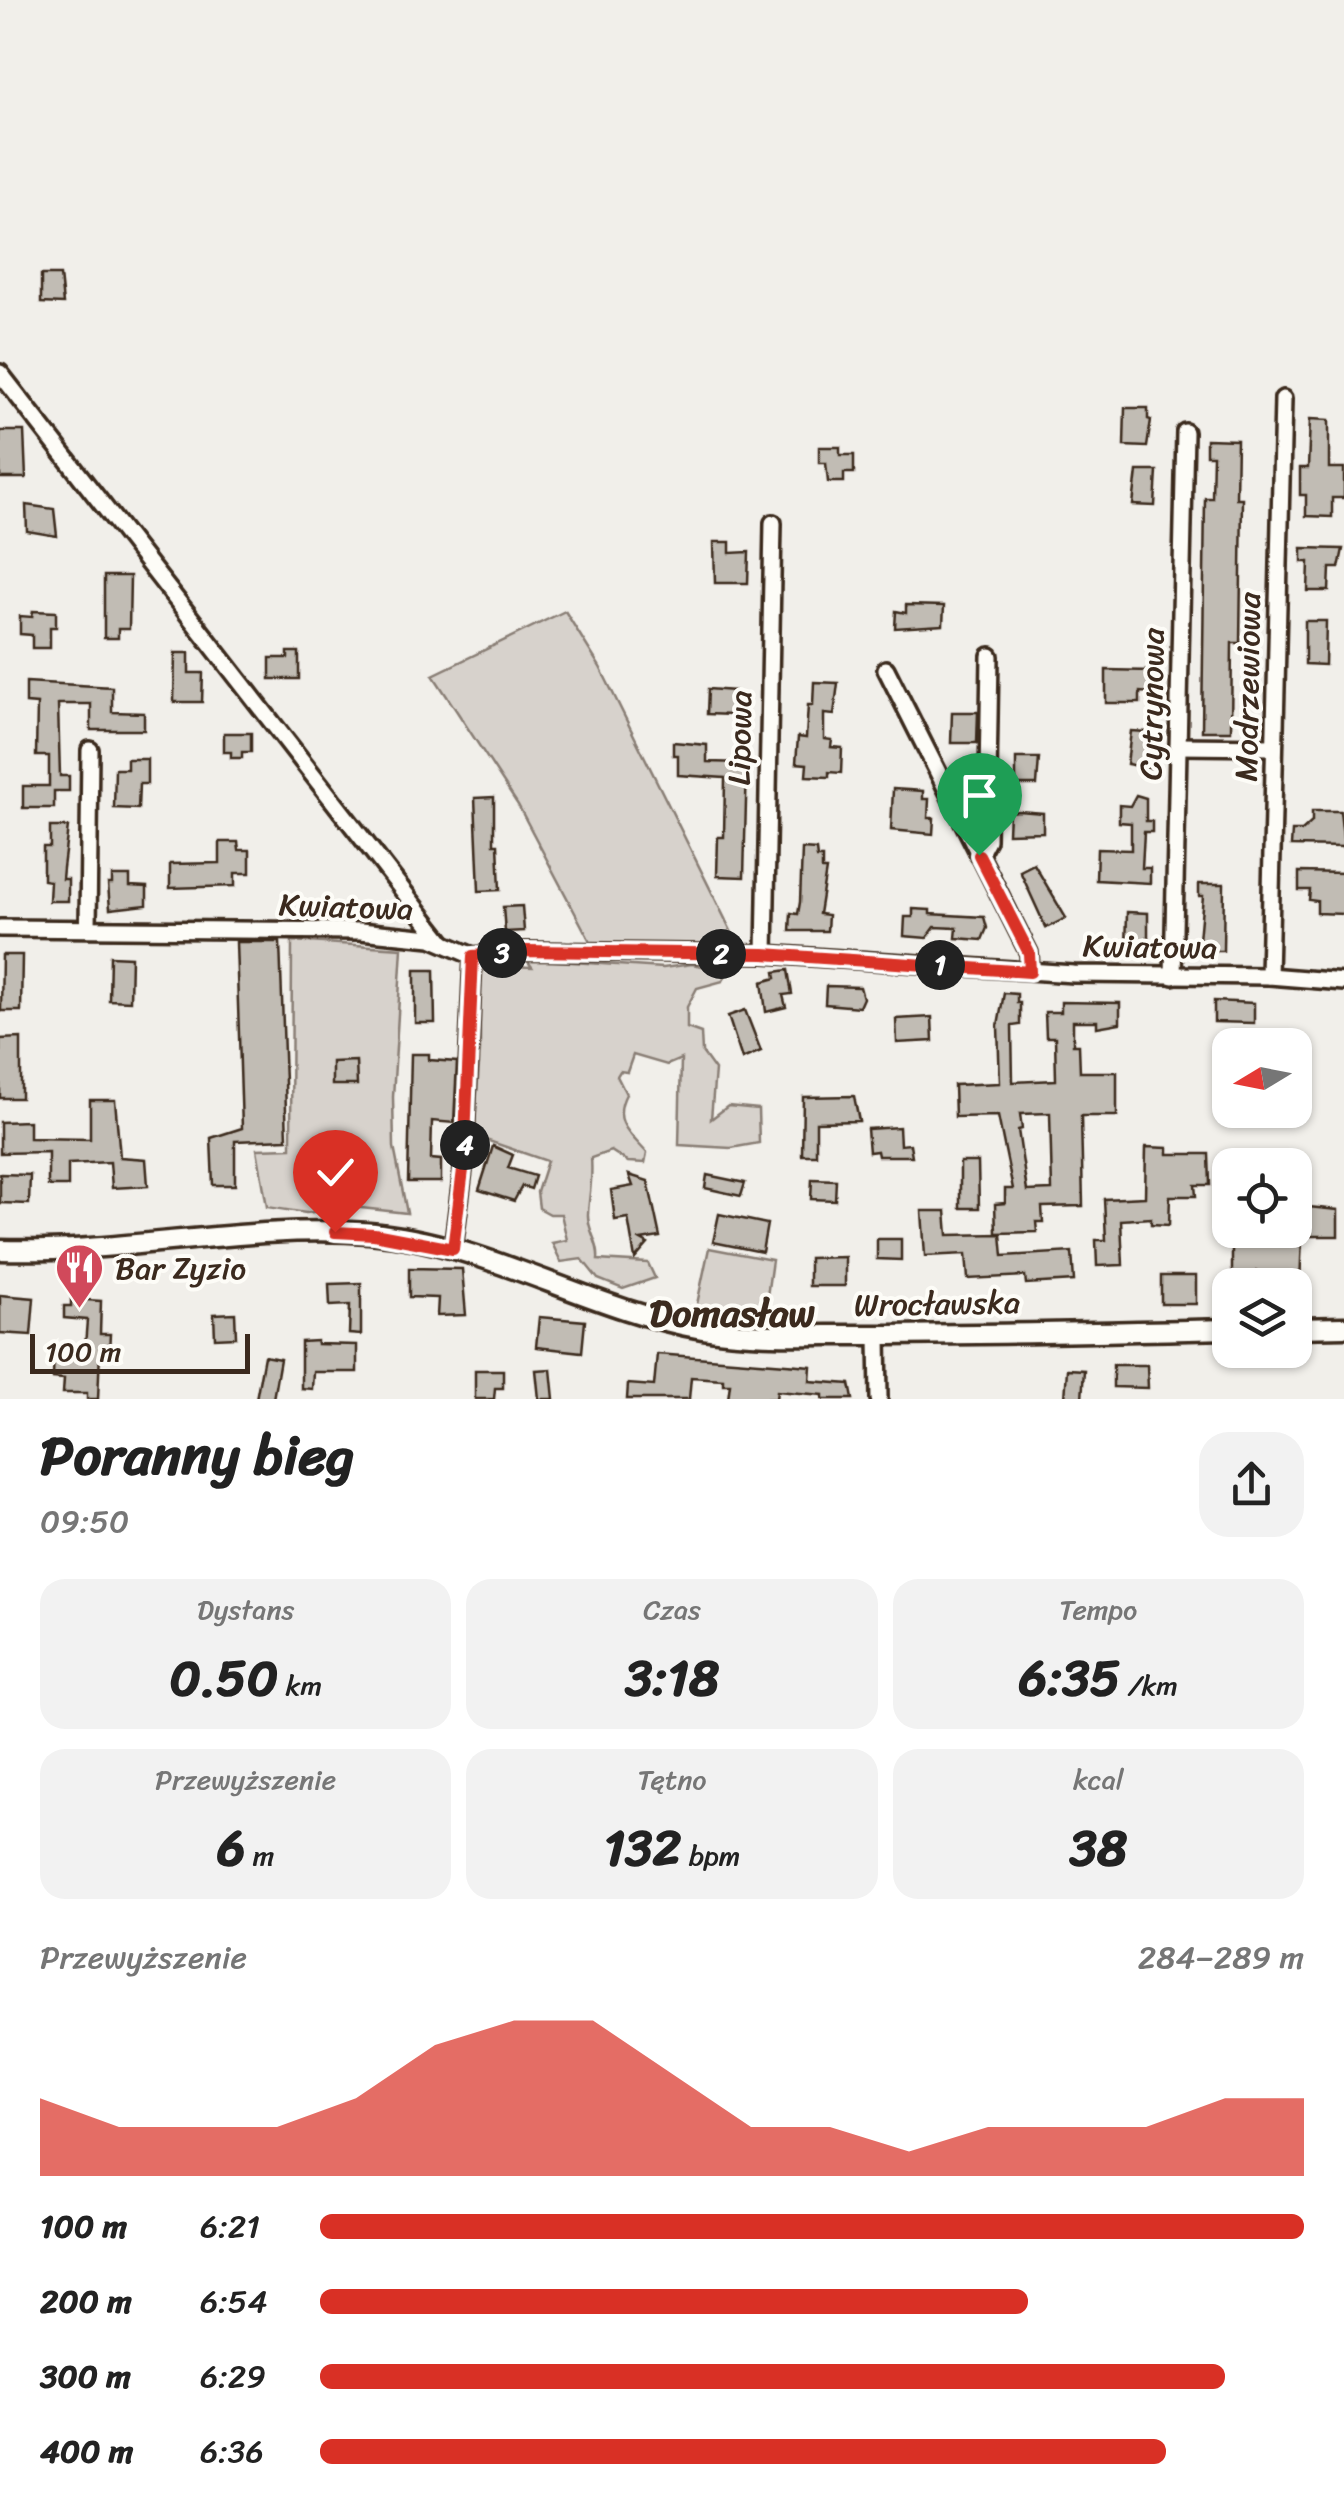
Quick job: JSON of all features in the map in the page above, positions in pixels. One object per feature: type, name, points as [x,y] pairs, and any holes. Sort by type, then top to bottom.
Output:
[{"type":"main road","name":"Wrocławska","points":[[0,1250],[92,1249],[290,1230],[374,1234],[453,1249],[610,1306],[702,1329],[878,1336],[1212,1329]]},
{"type":"main road","points":[[1312,1328],[1344,1327]]},
{"type":"street","points":[[0,372],[443,942]]},
{"type":"street","name":"Modrzewiowa","points":[[1269,976],[1282,399]]},
{"type":"street","name":"Cytrynowa","points":[[1174,976],[1185,432]]},
{"type":"street","name":"Lipowa","points":[[764,954],[773,522]]},
{"type":"street","points":[[979,855],[987,840],[990,656]]},
{"type":"street","points":[[886,669],[1029,953],[1030,972]]},
{"type":"street","points":[[1178,746],[1274,747]]},
{"type":"street","points":[[88,928],[90,750]]},
{"type":"street","name":"Kwiatowa","points":[[0,928],[360,931],[443,942],[473,956],[526,951],[764,954],[1030,972],[1269,976],[1344,982]]},
{"type":"street","points":[[453,1249],[464,1162],[473,956]]},
{"type":"street","points":[[878,1336],[879,1399]]},
{"type":"shaded area","points":[[565,611],[600,667],[738,945],[591,943],[518,805],[433,675]]},
{"type":"shaded area","points":[[292,941],[402,948],[393,1097],[394,1147],[407,1213],[352,1207],[306,1213],[267,1207],[257,1149],[291,1148]]},
{"type":"shaded area","points":[[526,959],[663,968],[692,964],[728,971],[723,981],[697,988],[687,1007],[687,1028],[701,1033],[702,1052],[715,1070],[711,1119],[728,1106],[758,1109],[759,1143],[731,1148],[679,1145],[681,1059],[667,1065],[633,1055],[627,1072],[620,1071],[617,1076],[626,1094],[621,1112],[624,1126],[647,1153],[645,1163],[628,1162],[611,1151],[591,1158],[588,1220],[598,1260],[648,1263],[655,1278],[623,1289],[598,1279],[582,1259],[561,1262],[552,1243],[567,1240],[561,1214],[539,1208],[537,1192],[547,1161],[474,1136],[480,1051],[480,965],[532,967]]},
{"type":"shaded area","points":[[709,1248],[772,1260],[765,1311],[696,1309]]},
{"type":"building","points":[[41,275],[60,275],[63,304],[41,303]]},
{"type":"building","points":[[1125,408],[1148,408],[1151,420],[1147,447],[1124,446]]},
{"type":"building","points":[[1310,419],[1329,420],[1329,468],[1344,468],[1344,498],[1332,498],[1332,517],[1306,516],[1306,495],[1300,495],[1300,468],[1308,468]]},
{"type":"building","points":[[0,431],[24,431],[26,478],[0,478]]},
{"type":"building","points":[[1206,439],[1237,440],[1236,498],[1242,498],[1240,643],[1232,643],[1231,731],[1202,731],[1205,498],[1212,498],[1213,455],[1206,455]]},
{"type":"building","points":[[819,447],[840,447],[840,455],[854,455],[854,473],[844,473],[844,482],[828,482],[826,463],[819,463]]},
{"type":"building","points":[[1137,471],[1157,471],[1155,506],[1133,505]]},
{"type":"building","points":[[26,505],[54,509],[57,536],[27,531]]},
{"type":"building","points":[[714,542],[730,542],[730,553],[749,552],[748,583],[715,583]]},
{"type":"building","points":[[1302,548],[1343,549],[1339,568],[1330,568],[1329,591],[1308,591],[1309,562],[1302,562]]},
{"type":"building","points":[[104,576],[130,576],[129,629],[118,629],[118,638],[104,638]]},
{"type":"building","points":[[906,605],[944,606],[943,625],[895,628],[896,611],[906,613]]},
{"type":"building","points":[[33,611],[56,612],[56,627],[50,627],[50,648],[32,648],[32,635],[20,634],[20,616],[32,617]]},
{"type":"building","points":[[1305,621],[1326,621],[1325,665],[1305,664]]},
{"type":"building","points":[[288,652],[299,652],[299,679],[270,679],[270,658],[288,658]]},
{"type":"building","points":[[175,653],[189,653],[189,673],[203,673],[202,702],[174,702]]},
{"type":"building","points":[[1106,670],[1152,671],[1152,693],[1140,692],[1140,703],[1106,703]]},
{"type":"building","points":[[26,682],[112,687],[112,712],[144,713],[144,730],[91,730],[91,704],[58,704],[60,776],[69,776],[69,791],[54,791],[54,808],[23,808],[23,786],[49,786],[49,756],[36,756],[37,704],[26,703]]},
{"type":"building","points":[[814,682],[838,683],[834,715],[824,714],[824,739],[832,740],[831,747],[842,748],[841,773],[829,772],[829,777],[806,776],[807,764],[796,763],[798,737],[806,738]]},
{"type":"building","points":[[708,689],[734,691],[732,715],[707,714]]},
{"type":"building","points":[[952,712],[978,712],[977,743],[951,743]]},
{"type":"building","points":[[1131,731],[1147,732],[1149,768],[1127,764]]},
{"type":"building","points":[[224,733],[251,733],[251,752],[242,752],[242,758],[231,758],[231,752],[224,752]]},
{"type":"building","points":[[673,742],[707,745],[707,762],[747,763],[744,877],[717,876],[718,837],[724,837],[725,778],[678,775]]},
{"type":"building","points":[[1016,758],[1039,758],[1037,785],[1016,785]]},
{"type":"building","points":[[127,759],[147,759],[147,784],[139,784],[138,809],[114,808],[115,769],[127,769]]},
{"type":"building","points":[[893,789],[923,791],[923,799],[929,799],[928,818],[934,818],[933,834],[891,830]]},
{"type":"building","points":[[1136,795],[1146,798],[1146,821],[1152,821],[1152,832],[1144,832],[1142,868],[1150,868],[1150,883],[1096,880],[1097,849],[1131,850],[1131,823],[1119,822],[1119,805],[1130,806]]},
{"type":"building","points":[[494,797],[494,844],[498,844],[500,890],[479,891],[475,798]]},
{"type":"building","points":[[1312,811],[1340,811],[1344,847],[1291,846],[1292,831],[1302,831],[1312,822]]},
{"type":"building","points":[[1009,812],[1043,813],[1043,832],[1008,833]]},
{"type":"building","points":[[50,827],[68,827],[62,879],[68,879],[68,901],[49,901],[50,881],[43,880],[43,847],[50,847]]},
{"type":"building","points":[[220,842],[238,842],[239,850],[250,850],[250,873],[235,873],[235,886],[170,888],[170,864],[220,863]]},
{"type":"building","points":[[802,849],[816,850],[817,858],[822,858],[822,870],[826,870],[819,914],[828,915],[827,931],[790,931],[791,913],[798,914],[800,902]]},
{"type":"building","points":[[1034,864],[1066,918],[1046,928],[1020,871]]},
{"type":"building","points":[[1299,872],[1344,873],[1344,914],[1317,913],[1317,901],[1309,900],[1310,890],[1299,890]]},
{"type":"building","points":[[112,876],[130,876],[130,886],[147,887],[147,905],[110,909],[108,884],[112,884]]},
{"type":"building","points":[[1199,884],[1224,884],[1223,951],[1198,951],[1203,896],[1199,896]]},
{"type":"building","points":[[522,906],[524,931],[505,932],[503,907]]},
{"type":"building","points":[[913,909],[930,910],[930,914],[984,917],[987,928],[982,940],[956,938],[957,928],[935,927],[927,938],[904,936],[905,917],[913,917]]},
{"type":"building","points":[[1127,912],[1148,913],[1148,951],[1126,951]]},
{"type":"building","points":[[236,942],[280,942],[287,1139],[235,1141],[235,1185],[213,1185],[211,1138],[242,1128]]},
{"type":"building","points":[[2,955],[22,955],[21,1011],[1,1011]]},
{"type":"building","points":[[110,956],[131,957],[130,1001],[109,1000]]},
{"type":"building","points":[[415,970],[434,970],[435,1023],[415,1023]]},
{"type":"building","points":[[788,970],[792,994],[783,995],[786,1007],[766,1012],[762,982],[776,978],[775,972]]},
{"type":"building","points":[[826,986],[860,987],[863,998],[859,1007],[825,1004]]},
{"type":"building","points":[[1004,993],[1017,994],[1020,1025],[1012,1026],[1013,1082],[1056,1080],[1055,1037],[1046,1037],[1045,1012],[1061,1012],[1061,1002],[1120,1003],[1120,1023],[1097,1027],[1097,1021],[1073,1021],[1073,1045],[1079,1045],[1080,1072],[1117,1072],[1117,1116],[1081,1116],[1083,1206],[1042,1207],[1043,1222],[1036,1222],[1037,1232],[996,1233],[995,1204],[1005,1203],[1005,1189],[1013,1189],[998,1116],[955,1117],[954,1085],[1000,1083],[998,1026]],"holes":[[[1050,1113],[1052,1190],[1027,1191],[1018,1130],[1022,1129],[1020,1114]]]},
{"type":"building","points":[[1214,1001],[1254,1003],[1254,1023],[1214,1022]]},
{"type":"building","points":[[745,1010],[761,1051],[742,1059],[728,1016]]},
{"type":"building","points":[[932,1017],[933,1041],[897,1043],[896,1019]]},
{"type":"building","points":[[21,1038],[21,1098],[0,1098],[0,1039]]},
{"type":"building","points":[[411,1054],[429,1054],[429,1060],[457,1062],[454,1123],[432,1121],[431,1159],[441,1160],[441,1182],[408,1182]]},
{"type":"building","points":[[356,1061],[357,1085],[332,1085],[332,1062]]},
{"type":"building","points":[[854,1096],[859,1121],[816,1122],[816,1155],[802,1155],[803,1097]]},
{"type":"building","points":[[90,1100],[115,1100],[120,1157],[146,1159],[148,1186],[112,1188],[110,1162],[68,1164],[68,1186],[48,1186],[48,1152],[0,1153],[0,1122],[29,1121],[29,1138],[90,1139]]},
{"type":"building","points":[[899,1127],[900,1145],[910,1144],[912,1156],[878,1156],[877,1151],[869,1152],[867,1129]]},
{"type":"building","points":[[322,1136],[336,1136],[336,1167],[308,1168],[308,1143],[322,1143]]},
{"type":"building","points":[[493,1146],[513,1155],[508,1168],[535,1176],[531,1189],[522,1186],[514,1201],[479,1190]]},
{"type":"building","points":[[1146,1147],[1168,1148],[1168,1154],[1209,1154],[1210,1185],[1195,1185],[1196,1196],[1170,1196],[1169,1225],[1151,1224],[1151,1218],[1121,1220],[1123,1265],[1097,1266],[1096,1240],[1106,1240],[1104,1199],[1145,1197]]},
{"type":"building","points":[[960,1162],[978,1162],[979,1208],[960,1208]]},
{"type":"building","points":[[0,1174],[30,1175],[29,1204],[0,1203]]},
{"type":"building","points":[[629,1175],[648,1181],[660,1237],[641,1240],[648,1244],[635,1259],[628,1218],[615,1220],[611,1190],[633,1186]]},
{"type":"building","points":[[707,1175],[745,1183],[741,1196],[705,1188]]},
{"type":"building","points":[[812,1179],[836,1180],[835,1200],[811,1199]]},
{"type":"building","points":[[1312,1207],[1338,1210],[1338,1236],[1312,1236]]},
{"type":"building","points":[[922,1211],[946,1211],[948,1235],[1001,1234],[1003,1256],[1072,1252],[1074,1281],[1026,1284],[1025,1276],[968,1279],[966,1254],[925,1256]]},
{"type":"building","points":[[719,1214],[767,1224],[762,1252],[713,1242]]},
{"type":"building","points":[[877,1239],[901,1239],[901,1260],[877,1259]]},
{"type":"building","points":[[1232,1248],[1302,1248],[1301,1268],[1232,1268]]},
{"type":"building","points":[[845,1257],[845,1286],[809,1286],[809,1258]]},
{"type":"building","points":[[409,1268],[462,1269],[466,1315],[437,1316],[438,1298],[409,1297]]},
{"type":"building","points":[[1161,1276],[1196,1276],[1196,1304],[1161,1304]]},
{"type":"building","points":[[361,1283],[361,1335],[349,1334],[350,1305],[330,1306],[329,1284]]},
{"type":"building","points":[[0,1295],[34,1298],[31,1335],[0,1333]]},
{"type":"building","points":[[71,1299],[101,1301],[100,1334],[110,1334],[109,1351],[100,1351],[98,1399],[87,1399],[87,1393],[63,1393],[64,1379],[53,1378],[54,1345],[85,1346],[87,1320],[64,1318],[64,1306],[71,1306]]},
{"type":"building","points":[[235,1313],[236,1337],[215,1338],[214,1314]]},
{"type":"building","points":[[539,1317],[585,1321],[582,1352],[536,1347]]},
{"type":"building","points":[[301,1342],[357,1345],[357,1372],[313,1372],[312,1389],[301,1388]]},
{"type":"building","points":[[657,1354],[811,1366],[810,1381],[850,1384],[853,1399],[823,1399],[823,1395],[777,1391],[776,1399],[728,1399],[730,1384],[723,1384],[723,1379],[691,1377],[689,1399],[627,1399],[628,1384],[654,1386]]},
{"type":"building","points":[[264,1356],[280,1359],[273,1399],[256,1399]]},
{"type":"building","points":[[1113,1365],[1147,1365],[1148,1388],[1113,1387]]},
{"type":"building","points":[[551,1369],[554,1399],[539,1399],[536,1370]]},
{"type":"building","points":[[1067,1369],[1084,1370],[1082,1399],[1065,1399]]},
{"type":"building","points":[[475,1370],[503,1370],[503,1388],[495,1388],[494,1399],[475,1399]]},
{"type":"place","name":"Bar Zyzio","points":[[80,1310]]},
{"type":"district","name":"Domasław","points":[[732,1313]]},
{"type":"route","points":[[335,1232],[396,1237],[453,1249],[470,1075],[469,985],[473,956],[526,951],[764,954],[1030,972],[1029,953],[979,855]]}]
